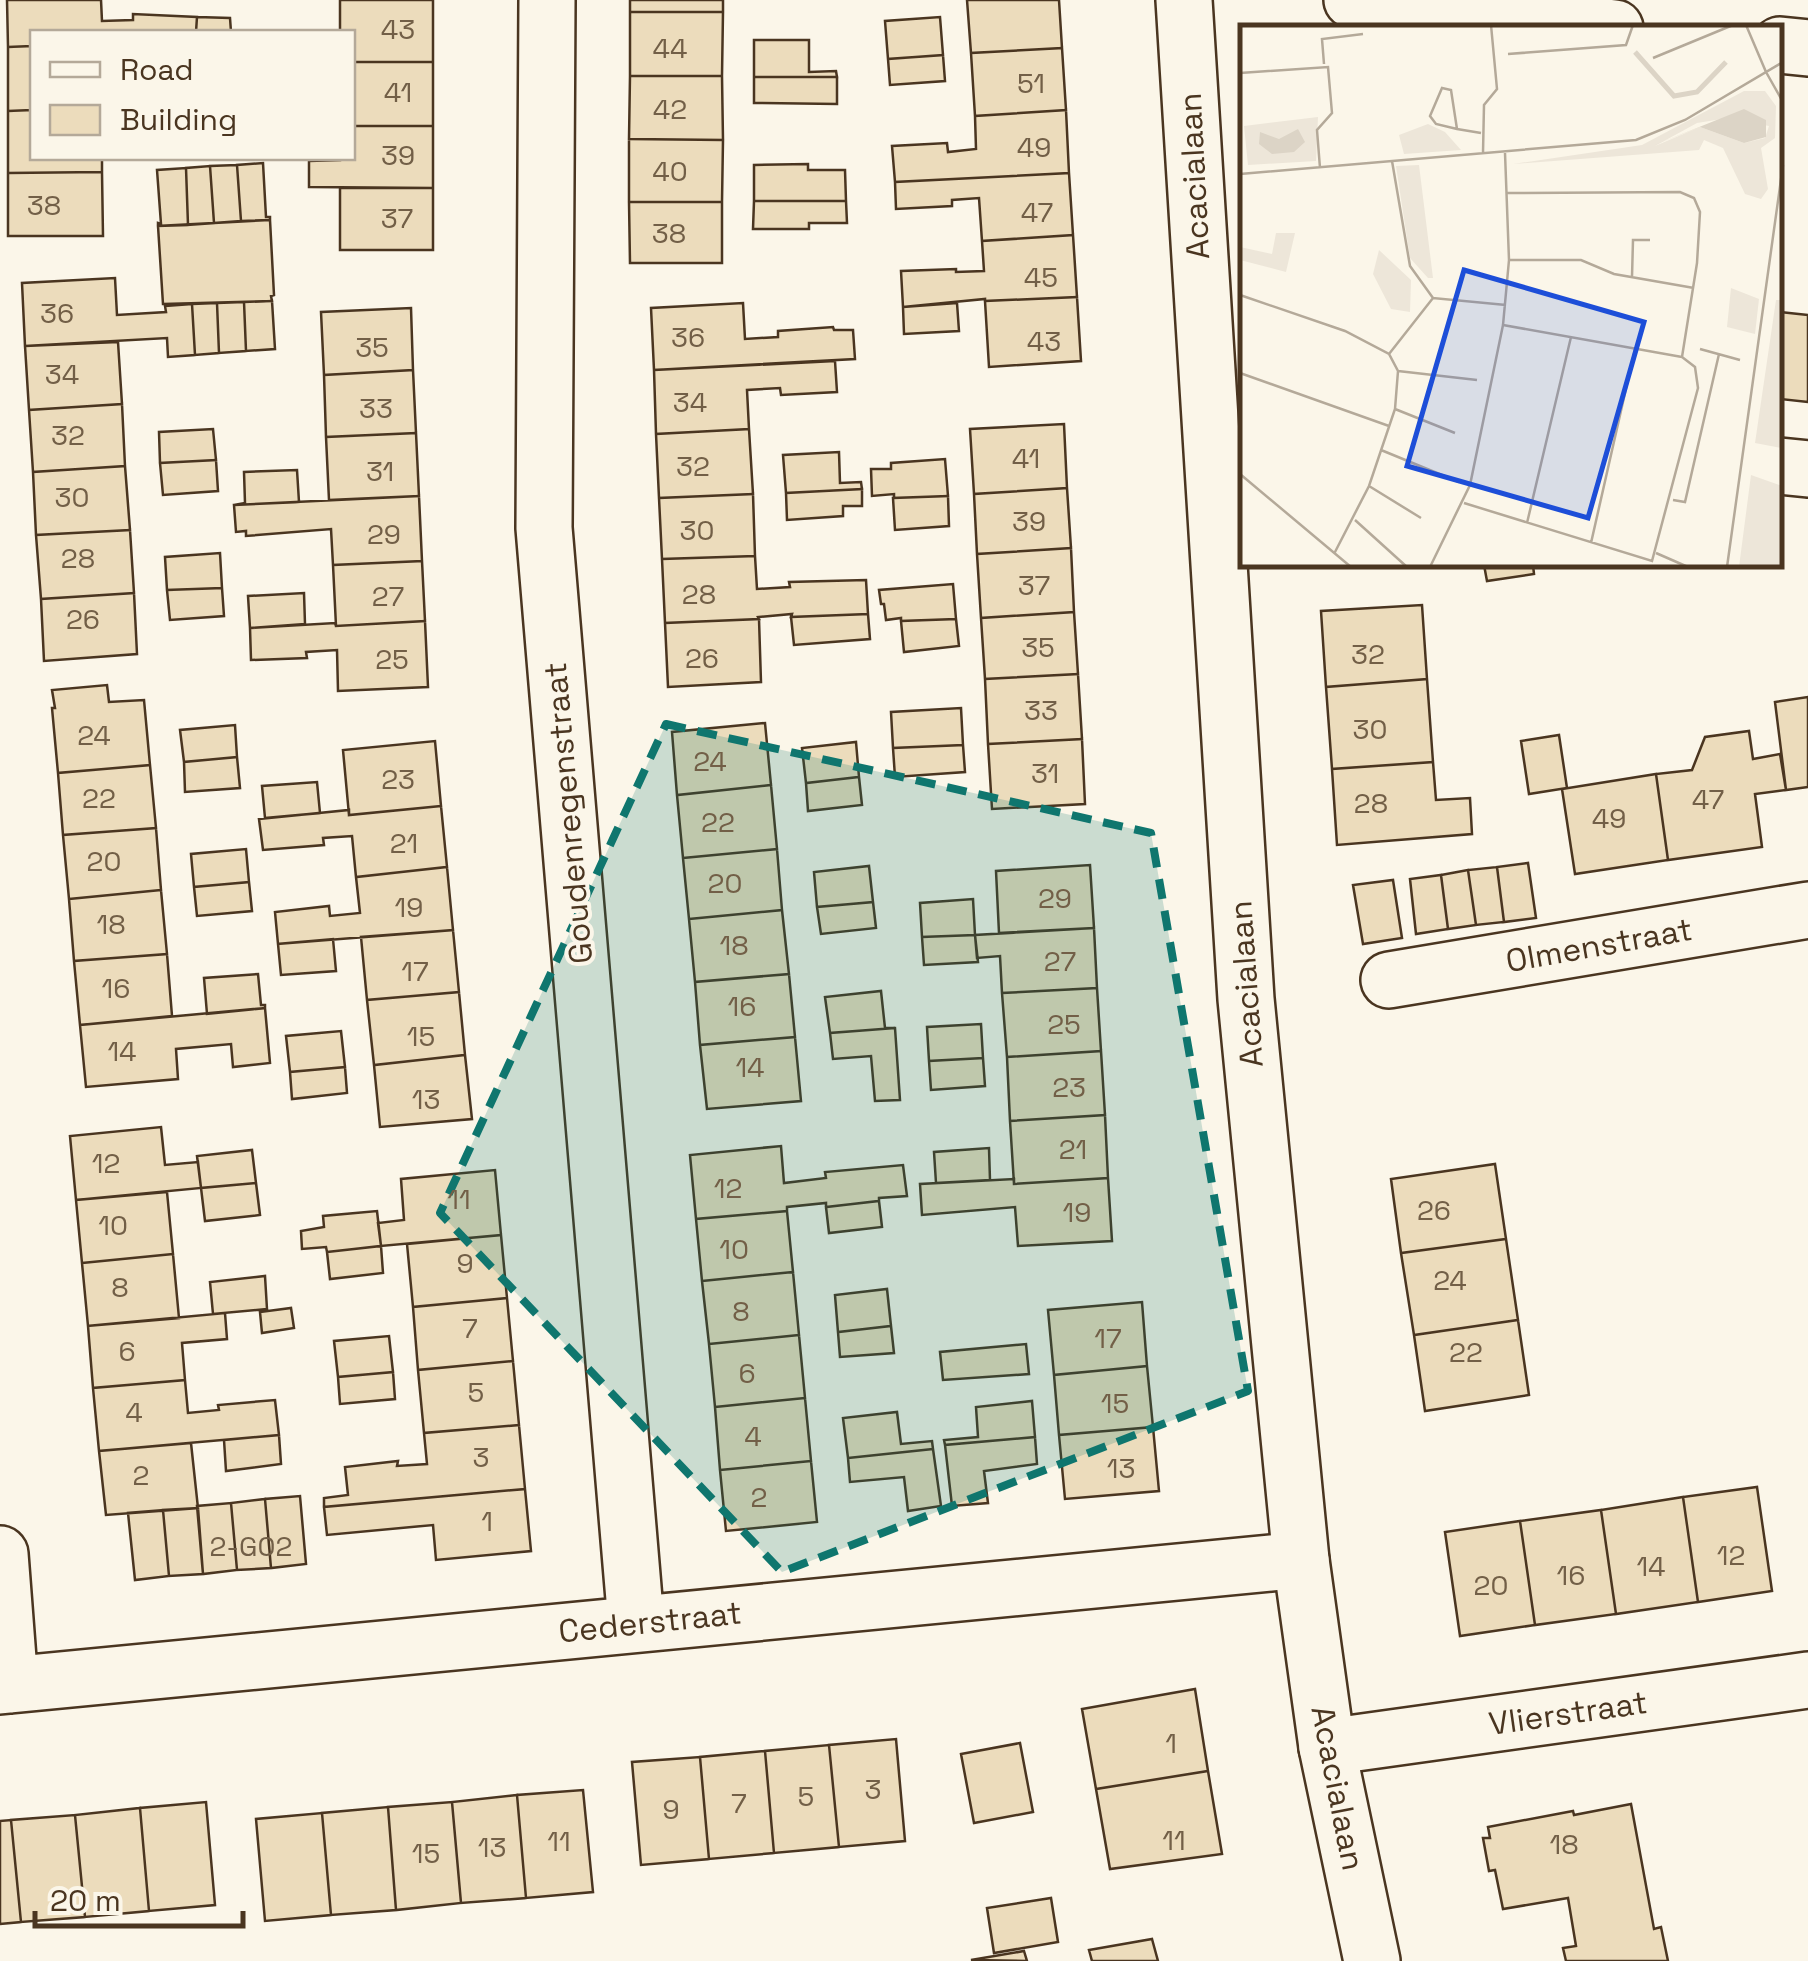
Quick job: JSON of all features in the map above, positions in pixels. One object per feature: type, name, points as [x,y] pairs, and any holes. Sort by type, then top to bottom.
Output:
[{"type":"street","name":"Goudenregenstraat","points":[[547,0],[544,528],[636,1624]]},
{"type":"street","name":"Acacialaan","points":[[1184,0],[1246,1000],[1301,1560],[1327,1746],[1372,1961]]},
{"type":"street","points":[[1352,0],[1588,25]]},
{"type":"street","points":[[1783,45],[1808,48]]},
{"type":"street","points":[[1783,466],[1808,470]]},
{"type":"street","name":"Olmenstraat","points":[[1390,980],[1808,910]]},
{"type":"street","points":[[0,1554],[5,1685]]},
{"type":"street","name":"Cederstraat","points":[[5,1685],[1301,1560]]},
{"type":"street","name":"Vlierstraat","points":[[1327,1746],[1808,1680]]},
{"type":"highlighted area","points":[[666,724],[1151,833],[1248,1391],[782,1572],[440,1213]]},
{"type":"building","points":[[7,0],[101,0],[102,21],[133,20],[133,14],[197,17],[196,30],[30,30],[30,46],[8,47]]},
{"type":"building","points":[[340,0],[433,0],[433,62],[355,62],[355,30],[340,30]]},
{"type":"building","points":[[630,0],[723,0],[723,12],[630,12]]},
{"type":"building","points":[[967,0],[1059,0],[1062,48],[971,53]]},
{"type":"building","points":[[630,12],[723,12],[722,76],[630,76]]},
{"type":"building","points":[[197,17],[230,18],[231,30],[196,30]]},
{"type":"building","points":[[940,17],[943,55],[888,59],[885,21]]},
{"type":"building","points":[[754,40],[809,40],[809,72],[836,71],[837,77],[754,77]]},
{"type":"building","points":[[30,46],[30,110],[8,111],[8,47]]},
{"type":"building","points":[[1062,48],[1066,110],[975,116],[971,53]]},
{"type":"building","points":[[943,55],[945,81],[890,85],[888,59]]},
{"type":"building","points":[[355,62],[433,62],[433,126],[355,126]]},
{"type":"building","points":[[630,76],[722,76],[723,140],[629,139]]},
{"type":"building","points":[[754,77],[837,77],[837,104],[754,103]]},
{"type":"building","points":[[30,110],[30,160],[102,160],[102,172],[8,173],[8,111]]},
{"type":"building","points":[[1066,110],[1069,173],[895,182],[892,146],[947,143],[948,152],[976,149],[975,116]]},
{"type":"building","points":[[355,126],[433,126],[433,188],[309,187],[309,161],[355,160]]},
{"type":"building","points":[[629,139],[723,140],[722,202],[629,202]]},
{"type":"building","points":[[263,163],[266,217],[270,220],[241,221],[237,165]]},
{"type":"building","points":[[808,164],[808,170],[845,170],[846,201],[754,201],[754,165]]},
{"type":"building","points":[[237,165],[241,221],[214,223],[210,166]]},
{"type":"building","points":[[210,166],[214,223],[188,225],[186,168]]},
{"type":"building","points":[[186,168],[188,225],[158,226],[161,224],[157,170]]},
{"type":"building","points":[[102,172],[103,236],[8,236],[8,173]]},
{"type":"building","points":[[1069,173],[1073,235],[982,241],[979,198],[952,200],[952,206],[896,209],[895,182]]},
{"type":"building","points":[[340,188],[433,188],[433,250],[340,250]]},
{"type":"building","points":[[754,201],[846,201],[847,223],[809,223],[809,229],[753,229]]},
{"type":"building","points":[[629,202],[722,202],[722,263],[630,263]]},
{"type":"building","points":[[270,220],[272,301],[163,304],[158,226]]},
{"type":"building","points":[[1073,235],[1077,297],[985,299],[903,307],[901,271],[984,271],[982,241]]},
{"type":"building","points":[[115,278],[117,315],[166,312],[165,306],[192,304],[195,355],[168,357],[167,338],[25,346],[22,283]]},
{"type":"building","points":[[1077,297],[1081,361],[989,367],[985,301]]},
{"type":"building","points":[[272,301],[275,349],[246,351],[244,302]]},
{"type":"building","points":[[244,302],[246,351],[219,353],[217,303]]},
{"type":"building","points":[[217,303],[219,353],[195,355],[192,304]]},
{"type":"building","points":[[743,303],[745,339],[778,337],[778,331],[833,327],[853,330],[855,359],[654,370],[651,308]]},
{"type":"building","points":[[957,303],[959,331],[904,334],[903,307]]},
{"type":"building","points":[[411,308],[413,370],[324,375],[321,312]]},
{"type":"building","points":[[1783,312],[1808,315],[1808,402],[1783,399]]},
{"type":"building","points":[[118,342],[122,404],[29,410],[25,346]]},
{"type":"building","points":[[835,361],[837,392],[781,395],[780,388],[747,390],[749,429],[656,434],[654,370]]},
{"type":"building","points":[[413,370],[416,433],[326,437],[324,375]]},
{"type":"building","points":[[122,404],[125,466],[33,472],[29,410]]},
{"type":"building","points":[[1064,424],[1067,488],[974,494],[970,429]]},
{"type":"building","points":[[213,429],[216,460],[160,463],[159,432]]},
{"type":"building","points":[[749,429],[753,494],[659,498],[656,434]]},
{"type":"building","points":[[416,433],[419,496],[329,500],[326,437]]},
{"type":"building","points":[[839,452],[840,483],[861,482],[862,489],[786,493],[783,455]]},
{"type":"building","points":[[945,459],[948,496],[872,496],[871,469],[891,469],[891,463]]},
{"type":"building","points":[[216,460],[218,491],[163,495],[160,463]]},
{"type":"building","points":[[125,466],[130,530],[36,535],[33,472]]},
{"type":"building","points":[[297,470],[299,502],[234,505],[245,503],[244,472]]},
{"type":"building","points":[[1067,488],[1071,548],[977,554],[974,494]]},
{"type":"building","points":[[862,489],[862,506],[843,506],[843,516],[787,520],[786,493]]},
{"type":"building","points":[[753,494],[755,556],[662,559],[659,498]]},
{"type":"building","points":[[419,496],[422,561],[333,565],[331,529],[246,536],[246,531],[236,532],[234,505]]},
{"type":"building","points":[[948,496],[949,526],[895,530],[893,498]]},
{"type":"building","points":[[130,530],[134,593],[41,599],[36,535]]},
{"type":"building","points":[[1071,548],[1074,612],[981,618],[977,554]]},
{"type":"building","points":[[220,553],[222,588],[167,590],[165,557]]},
{"type":"building","points":[[755,556],[757,589],[790,587],[789,582],[866,580],[868,614],[791,617],[792,614],[665,623],[662,559]]},
{"type":"building","points":[[422,561],[425,621],[336,626],[333,565]]},
{"type":"building","points":[[1485,568],[1533,568],[1534,574],[1487,581]]},
{"type":"building","points":[[953,584],[956,619],[886,620],[879,590]]},
{"type":"building","points":[[222,588],[224,616],[170,620],[167,590]]},
{"type":"building","points":[[134,593],[137,654],[44,661],[41,599]]},
{"type":"building","points":[[304,593],[305,624],[250,628],[248,596]]},
{"type":"building","points":[[1422,605],[1427,679],[1326,687],[1321,611]]},
{"type":"building","points":[[1074,612],[1078,674],[985,679],[981,618]]},
{"type":"building","points":[[868,614],[870,639],[794,645],[791,617]]},
{"type":"building","points":[[759,619],[761,682],[668,687],[665,623]]},
{"type":"building","points":[[956,619],[959,646],[904,652],[901,621]]},
{"type":"building","points":[[425,621],[428,687],[338,691],[337,650],[306,652],[307,658],[251,660],[250,628]]},
{"type":"building","points":[[1078,674],[1082,739],[988,744],[985,679]]},
{"type":"building","points":[[1427,679],[1433,762],[1332,769],[1326,687]]},
{"type":"building","points":[[107,685],[109,702],[144,700],[150,765],[58,773],[52,690]]},
{"type":"building","points":[[1808,697],[1808,787],[1786,790],[1775,702]]},
{"type":"building","points":[[961,708],[963,745],[893,748],[891,712]]},
{"type":"building","points":[[765,723],[771,785],[677,795],[672,732]]},
{"type":"building","points":[[235,725],[237,757],[184,762],[180,730]]},
{"type":"building","points":[[1749,731],[1753,759],[1780,754],[1786,790],[1755,794],[1762,847],[1668,860],[1656,774],[1692,770],[1705,737]]},
{"type":"building","points":[[1559,735],[1567,788],[1529,794],[1521,741]]},
{"type":"building","points":[[1082,739],[1085,804],[992,809],[988,744]]},
{"type":"building","points":[[435,741],[441,806],[349,815],[343,750]]},
{"type":"building","points":[[856,742],[859,777],[806,783],[802,748]]},
{"type":"building","points":[[963,745],[965,772],[895,777],[893,748]]},
{"type":"building","points":[[237,757],[240,788],[185,792],[184,762]]},
{"type":"building","points":[[1433,762],[1436,800],[1470,798],[1472,834],[1337,845],[1332,769]]},
{"type":"building","points":[[150,765],[156,828],[63,835],[58,773]]},
{"type":"building","points":[[1656,774],[1668,860],[1575,874],[1562,789]]},
{"type":"building","points":[[859,777],[862,805],[808,811],[806,783]]},
{"type":"building","points":[[317,782],[320,813],[265,818],[262,786]]},
{"type":"building","points":[[771,785],[777,849],[683,858],[677,795]]},
{"type":"building","points":[[441,806],[447,867],[356,877],[352,836],[323,838],[324,845],[263,850],[259,819]]},
{"type":"building","points":[[156,828],[161,890],[69,899],[63,835]]},
{"type":"building","points":[[246,849],[249,882],[194,887],[191,854]]},
{"type":"building","points":[[777,849],[782,910],[689,919],[683,858]]},
{"type":"building","points":[[1528,863],[1536,918],[1504,922],[1497,867]]},
{"type":"building","points":[[1090,865],[1094,928],[999,933],[996,871]]},
{"type":"building","points":[[869,866],[873,902],[817,907],[814,872]]},
{"type":"building","points":[[447,867],[453,930],[278,944],[275,912],[329,906],[330,916],[360,913],[356,877]]},
{"type":"building","points":[[1497,867],[1504,922],[1476,925],[1468,870]]},
{"type":"building","points":[[1468,870],[1476,925],[1448,929],[1441,875]]},
{"type":"building","points":[[1441,875],[1448,929],[1416,934],[1410,879]]},
{"type":"building","points":[[1393,880],[1402,938],[1363,944],[1353,885]]},
{"type":"building","points":[[249,882],[252,911],[197,916],[194,887]]},
{"type":"building","points":[[161,890],[167,954],[74,961],[69,899]]},
{"type":"building","points":[[973,899],[975,935],[922,937],[920,903]]},
{"type":"building","points":[[873,902],[876,928],[821,934],[817,907]]},
{"type":"building","points":[[782,910],[789,974],[695,982],[689,919]]},
{"type":"building","points":[[1094,928],[1097,988],[1002,993],[1000,956],[977,958],[975,935]]},
{"type":"building","points":[[453,930],[459,992],[367,1000],[361,937]]},
{"type":"building","points":[[975,935],[978,962],[924,965],[922,937]]},
{"type":"building","points":[[333,939],[336,971],[281,975],[278,944]]},
{"type":"building","points":[[167,954],[172,1016],[80,1025],[74,961]]},
{"type":"building","points":[[258,974],[261,1005],[265,1008],[207,1014],[204,978]]},
{"type":"building","points":[[789,974],[795,1037],[700,1045],[695,982]]},
{"type":"building","points":[[1097,988],[1101,1051],[1007,1057],[1002,993]]},
{"type":"building","points":[[881,991],[885,1028],[895,1028],[830,1033],[825,997]]},
{"type":"building","points":[[459,992],[465,1055],[374,1065],[367,1000]]},
{"type":"building","points":[[265,1008],[270,1063],[233,1067],[231,1044],[176,1049],[178,1079],[86,1087],[80,1025]]},
{"type":"building","points":[[981,1024],[983,1058],[929,1061],[927,1027]]},
{"type":"building","points":[[895,1028],[900,1100],[875,1101],[871,1056],[833,1059],[830,1033]]},
{"type":"building","points":[[341,1031],[345,1067],[290,1072],[286,1036]]},
{"type":"building","points":[[795,1037],[801,1101],[707,1109],[700,1045]]},
{"type":"building","points":[[1101,1051],[1105,1115],[1010,1121],[1007,1057]]},
{"type":"building","points":[[465,1055],[472,1119],[380,1127],[374,1065]]},
{"type":"building","points":[[983,1058],[985,1086],[931,1090],[929,1061]]},
{"type":"building","points":[[345,1067],[347,1093],[292,1099],[290,1072]]},
{"type":"building","points":[[1105,1115],[1108,1178],[1014,1184],[1010,1121]]},
{"type":"building","points":[[161,1127],[165,1165],[198,1162],[201,1188],[76,1200],[70,1136]]},
{"type":"building","points":[[781,1146],[784,1183],[826,1178],[825,1172],[903,1165],[907,1196],[696,1219],[690,1155]]},
{"type":"building","points":[[989,1148],[990,1180],[936,1183],[934,1152]]},
{"type":"building","points":[[252,1150],[256,1183],[201,1188],[197,1156]]},
{"type":"building","points":[[1495,1164],[1506,1239],[1401,1253],[1391,1179]]},
{"type":"building","points":[[495,1170],[501,1235],[381,1246],[378,1223],[404,1220],[401,1179]]},
{"type":"building","points":[[1108,1178],[1112,1241],[1018,1246],[1015,1207],[922,1215],[920,1184]]},
{"type":"building","points":[[256,1183],[260,1215],[205,1221],[201,1188]]},
{"type":"building","points":[[167,1192],[173,1254],[82,1263],[76,1200]]},
{"type":"building","points":[[879,1201],[882,1227],[829,1233],[826,1207]]},
{"type":"building","points":[[377,1211],[381,1246],[327,1252],[326,1247],[302,1249],[301,1231],[324,1227],[323,1216]]},
{"type":"building","points":[[787,1211],[793,1272],[702,1281],[696,1219]]},
{"type":"building","points":[[501,1235],[507,1298],[413,1307],[407,1244]]},
{"type":"building","points":[[1506,1239],[1518,1320],[1414,1335],[1401,1253]]},
{"type":"building","points":[[381,1246],[383,1273],[330,1279],[327,1252]]},
{"type":"building","points":[[173,1254],[179,1318],[88,1326],[82,1263]]},
{"type":"building","points":[[793,1272],[799,1335],[709,1344],[702,1281]]},
{"type":"building","points":[[265,1276],[267,1309],[213,1314],[210,1282]]},
{"type":"building","points":[[887,1289],[891,1326],[838,1332],[835,1295]]},
{"type":"building","points":[[507,1298],[513,1361],[418,1370],[413,1307]]},
{"type":"building","points":[[1142,1302],[1147,1366],[1054,1375],[1048,1310]]},
{"type":"building","points":[[291,1308],[294,1328],[262,1333],[260,1312]]},
{"type":"building","points":[[225,1313],[227,1339],[182,1343],[185,1380],[93,1388],[88,1326]]},
{"type":"building","points":[[1518,1320],[1529,1395],[1425,1411],[1414,1335]]},
{"type":"building","points":[[891,1326],[894,1353],[840,1357],[838,1332]]},
{"type":"building","points":[[799,1335],[805,1398],[715,1407],[709,1344]]},
{"type":"building","points":[[389,1336],[393,1372],[338,1377],[334,1341]]},
{"type":"building","points":[[1026,1344],[1029,1374],[943,1380],[940,1352]]},
{"type":"building","points":[[513,1361],[519,1425],[424,1433],[418,1370]]},
{"type":"building","points":[[1147,1366],[1153,1427],[1059,1435],[1054,1375]]},
{"type":"building","points":[[393,1372],[395,1399],[340,1404],[338,1377]]},
{"type":"building","points":[[185,1380],[188,1413],[219,1410],[218,1405],[275,1400],[279,1435],[99,1451],[93,1388]]},
{"type":"building","points":[[805,1398],[811,1461],[720,1470],[715,1407]]},
{"type":"building","points":[[1032,1401],[1035,1437],[945,1445],[944,1440],[978,1437],[976,1407]]},
{"type":"building","points":[[897,1412],[901,1444],[932,1441],[933,1449],[848,1458],[843,1418]]},
{"type":"building","points":[[519,1425],[525,1489],[324,1507],[324,1498],[348,1495],[345,1467],[398,1461],[397,1466],[427,1464],[424,1433]]},
{"type":"building","points":[[1153,1427],[1159,1491],[1065,1499],[1059,1435]]},
{"type":"building","points":[[279,1435],[281,1464],[226,1471],[224,1440]]},
{"type":"building","points":[[1035,1437],[1037,1464],[984,1471],[988,1503],[952,1506],[945,1445]]},
{"type":"building","points":[[191,1443],[198,1508],[106,1515],[99,1451]]},
{"type":"building","points":[[933,1449],[941,1506],[908,1511],[904,1477],[850,1482],[848,1458]]},
{"type":"building","points":[[811,1461],[817,1522],[726,1531],[720,1470]]},
{"type":"building","points":[[1757,1487],[1772,1591],[1698,1602],[1683,1497]]},
{"type":"building","points":[[525,1489],[531,1551],[436,1560],[433,1525],[327,1535],[324,1507]]},
{"type":"building","points":[[300,1496],[306,1564],[271,1568],[265,1499]]},
{"type":"building","points":[[1683,1497],[1698,1602],[1616,1614],[1601,1510]]},
{"type":"building","points":[[265,1499],[271,1568],[237,1570],[231,1503]]},
{"type":"building","points":[[231,1503],[237,1570],[203,1574],[197,1506]]},
{"type":"building","points":[[198,1508],[203,1574],[169,1576],[163,1510]]},
{"type":"building","points":[[163,1510],[169,1576],[135,1580],[128,1513]]},
{"type":"building","points":[[1601,1510],[1616,1614],[1535,1625],[1520,1521]]},
{"type":"building","points":[[1520,1521],[1535,1625],[1460,1636],[1445,1532]]},
{"type":"building","points":[[1195,1689],[1208,1771],[1096,1789],[1082,1709]]},
{"type":"building","points":[[896,1739],[905,1841],[839,1847],[829,1745]]},
{"type":"building","points":[[1020,1743],[1033,1812],[974,1823],[961,1754]]},
{"type":"building","points":[[829,1745],[839,1847],[774,1853],[765,1751]]},
{"type":"building","points":[[765,1751],[774,1853],[709,1859],[700,1757]]},
{"type":"building","points":[[700,1757],[709,1859],[641,1865],[632,1762]]},
{"type":"building","points":[[1208,1771],[1222,1854],[1110,1869],[1096,1789]]},
{"type":"building","points":[[583,1790],[593,1892],[526,1898],[517,1795]]},
{"type":"building","points":[[517,1795],[526,1898],[461,1903],[452,1802]]},
{"type":"building","points":[[206,1802],[215,1905],[149,1911],[140,1808]]},
{"type":"building","points":[[452,1802],[461,1903],[396,1910],[388,1807]]},
{"type":"building","points":[[1631,1804],[1654,1929],[1661,1927],[1668,1961],[1566,1961],[1563,1948],[1576,1946],[1568,1898],[1503,1909],[1495,1870],[1489,1871],[1483,1838],[1490,1838],[1488,1827]]},
{"type":"building","points":[[388,1807],[396,1910],[331,1915],[322,1813]]},
{"type":"building","points":[[140,1808],[149,1911],[85,1917],[75,1815]]},
{"type":"building","points":[[322,1813],[331,1915],[265,1921],[256,1819]]},
{"type":"building","points":[[75,1815],[85,1917],[21,1922],[11,1820]]},
{"type":"building","points":[[11,1820],[21,1922],[0,1924],[0,1821]]},
{"type":"building","points":[[1051,1898],[1058,1942],[994,1953],[987,1908]]},
{"type":"building","points":[[1152,1939],[1158,1961],[1092,1961],[1089,1950]]},
{"type":"building","points":[[1024,1951],[1027,1961],[971,1960]]}]
